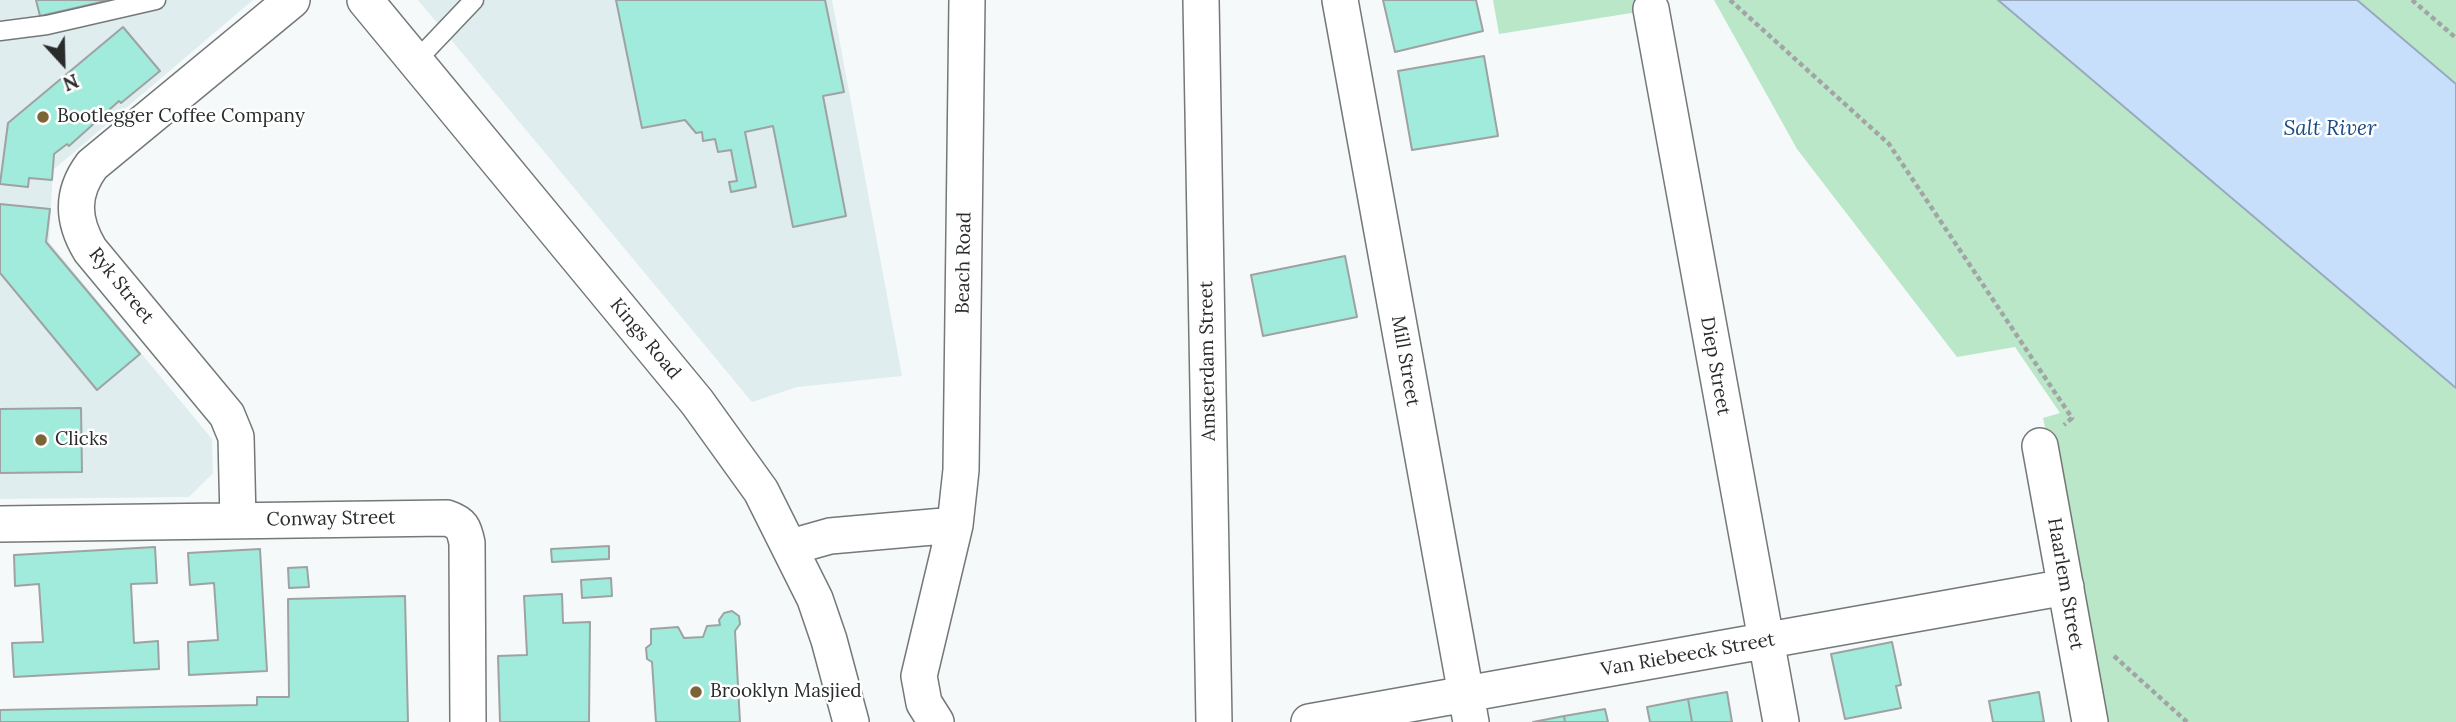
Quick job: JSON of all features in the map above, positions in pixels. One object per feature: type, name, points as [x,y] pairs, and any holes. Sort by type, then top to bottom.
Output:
[{"type":"street","name":"Ryk Street","points":[[238,520],[236,437],[227,415],[90,250],[76,218],[76,201],[84,175],[92,165],[292,0]]},
{"type":"street","name":"Kings Road","points":[[366,0],[697,402],[761,491],[791,548],[830,640],[851,722]]},
{"type":"street","name":"Beach Road","points":[[934,719],[920,690],[920,662],[954,525],[961,470],[967,0]]},
{"type":"street","name":"Amsterdam Street","points":[[1201,0],[1214,722]]},
{"type":"street","name":"Mill Street","points":[[1340,0],[1468,709]]},
{"type":"street","name":"Diep Street","points":[[1651,9],[1781,722]]},
{"type":"street","name":"Haarlem Street","points":[[2040,446],[2090,722]]},
{"type":"street","name":"Conway Street","points":[[0,524],[447,518],[457,522],[464,528],[467,542],[468,722]]},
{"type":"street","points":[[791,548],[830,536],[954,525]]},
{"type":"street","name":"Van Riebeeck Street","points":[[1309,722],[1468,709],[1766,641],[2066,587]]},
{"type":"lane","points":[[0,31],[47,25],[156,0]]},
{"type":"lane","points":[[416,61],[474,0]]},
{"type":"path","points":[[1730,0],[1889,144],[2072,418],[2040,446]]},
{"type":"path","points":[[2412,0],[2456,38]]},
{"type":"path","points":[[2076,642],[2103,646],[2187,722]]},
{"type":"shaded area","points":[[0,0],[253,0],[53,170],[49,242],[212,439],[213,473],[189,497],[0,499]]},
{"type":"shaded area","points":[[418,0],[832,0],[902,376],[797,387],[752,402]]},
{"type":"green space","points":[[1493,0],[1664,0],[1663,8],[1499,34]]},
{"type":"green space","points":[[1714,0],[1998,0],[2456,388],[2456,722],[2109,722],[2043,418],[2060,413],[2015,347],[1957,357],[1797,149]]},
{"type":"green space","points":[[2357,0],[2456,0],[2456,84]]},
{"type":"water","name":"Salt River","points":[[1998,0],[2357,0],[2456,84],[2456,388]]},
{"type":"building","points":[[36,0],[110,0],[40,16]]},
{"type":"building","points":[[616,0],[825,0],[844,92],[823,96],[846,216],[793,227],[773,126],[745,132],[756,187],[731,192],[729,182],[737,181],[731,150],[718,152],[715,139],[703,141],[702,132],[696,133],[685,120],[642,128]]},
{"type":"building","points":[[1383,0],[1476,0],[1483,31],[1395,52]]},
{"type":"building","points":[[123,27],[160,71],[121,103],[119,101],[69,146],[67,144],[54,154],[52,180],[29,178],[28,187],[0,184],[8,123]]},
{"type":"building","points":[[1484,56],[1498,136],[1412,150],[1398,71]]},
{"type":"building","points":[[0,204],[50,209],[46,242],[140,354],[97,390],[0,273]]},
{"type":"building","points":[[1345,256],[1357,317],[1263,336],[1251,275]]},
{"type":"building","name":"Clicks","points":[[81,408],[82,472],[0,473],[0,409]]},
{"type":"building","points":[[609,546],[609,559],[552,562],[551,549]]},
{"type":"building","points":[[155,547],[157,583],[131,584],[134,643],[158,641],[159,669],[14,677],[12,643],[43,642],[39,584],[15,586],[14,555]]},
{"type":"building","points":[[260,549],[267,671],[189,675],[188,642],[218,640],[214,583],[190,585],[188,553]]},
{"type":"building","points":[[307,567],[309,587],[289,588],[288,568]]},
{"type":"building","points":[[611,578],[612,596],[582,598],[581,580]]},
{"type":"building","points":[[562,594],[563,623],[590,622],[589,722],[500,722],[498,656],[527,655],[524,596]]},
{"type":"building","points":[[405,596],[408,722],[0,722],[0,710],[257,705],[257,697],[289,697],[288,599]]},
{"type":"building","name":"Brooklyn Masjied","points":[[732,611],[739,616],[740,624],[735,631],[740,722],[656,722],[652,662],[647,659],[646,648],[651,644],[651,629],[678,627],[684,638],[703,637],[707,626],[720,625],[719,620],[724,613]]},
{"type":"building","points":[[1892,642],[1901,685],[1896,686],[1901,708],[1845,719],[1831,654]]},
{"type":"building","points":[[1727,692],[1732,722],[1692,722],[1688,699]]},
{"type":"building","points":[[2039,692],[2044,722],[1993,722],[1989,701]]},
{"type":"building","points":[[1688,699],[1692,722],[1650,722],[1647,707]]},
{"type":"building","points":[[1605,709],[1608,722],[1565,722],[1564,716]]},
{"type":"building","points":[[1564,716],[1565,722],[1533,722]]},
{"type":"place","name":"Bootlegger Coffee Company","points":[[43,117]]},
{"type":"place","name":"Clicks","points":[[41,440]]},
{"type":"place","name":"Brooklyn Masjied","points":[[696,692]]}]
